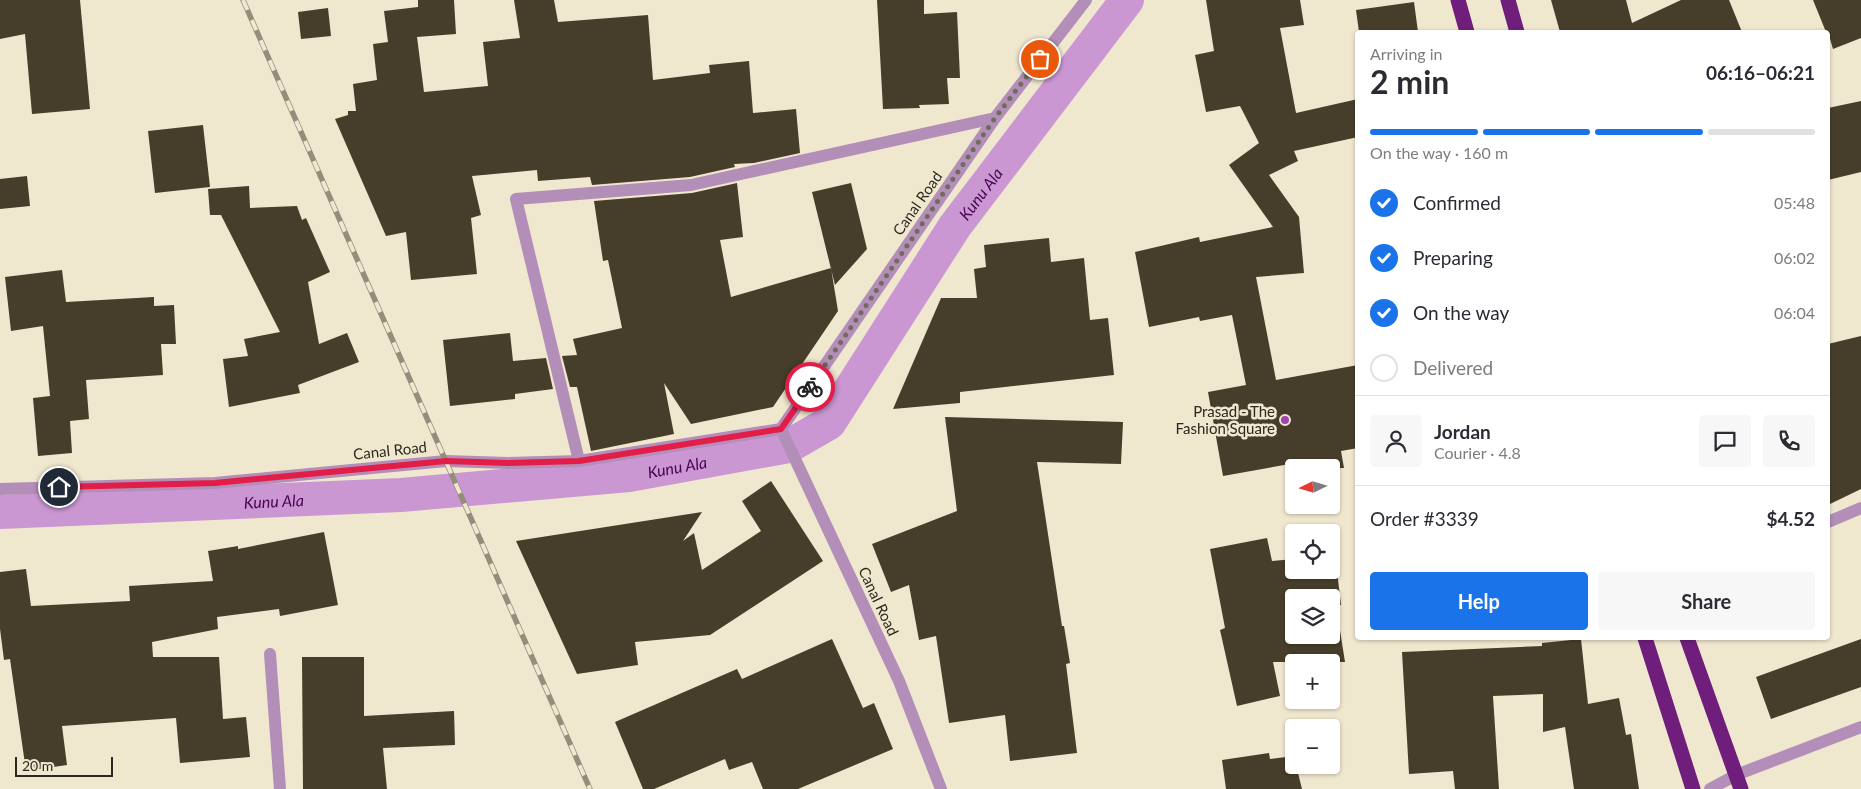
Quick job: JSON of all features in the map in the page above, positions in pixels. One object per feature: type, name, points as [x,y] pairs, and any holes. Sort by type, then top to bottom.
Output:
[{"type":"highway","points":[[1458,0],[1466,30]]},
{"type":"highway","points":[[1508,0],[1516,30]]},
{"type":"highway","points":[[1646,640],[1693,789]]},
{"type":"highway","points":[[1688,640],[1739,782]]},
{"type":"street","name":"Canal Road","points":[[0,489],[215,483],[446,461],[508,463],[579,461],[781,429],[995,118],[1086,0]]},
{"type":"street","points":[[579,461],[516,199],[691,185],[995,118]]},
{"type":"street","name":"Canal Road","points":[[781,429],[899,682],[941,789]]},
{"type":"street","points":[[1830,521],[1861,508]]},
{"type":"street","points":[[270,654],[280,789]]},
{"type":"street","points":[[1710,789],[1739,782],[1861,727]]},
{"type":"building","points":[[0,0],[80,0],[90,109],[32,114],[25,34],[0,39]]},
{"type":"building","points":[[418,0],[454,0],[456,34],[417,37],[424,92],[488,86],[483,42],[520,38],[514,0],[554,0],[558,22],[648,15],[653,80],[710,73],[709,65],[749,61],[753,113],[796,109],[800,153],[754,163],[734,164],[735,167],[690,177],[592,185],[590,177],[538,181],[537,170],[472,176],[481,215],[471,218],[477,274],[411,280],[406,232],[386,236],[335,119],[348,115],[348,111],[356,111],[353,84],[377,80],[373,44],[388,42],[384,11],[418,7]]},
{"type":"building","points":[[877,0],[924,0],[924,14],[957,12],[960,78],[947,78],[949,104],[919,105],[920,108],[883,109]]},
{"type":"building","points":[[1206,0],[1300,0],[1304,25],[1280,28],[1296,113],[1355,100],[1355,138],[1294,151],[1298,161],[1269,175],[1299,217],[1304,273],[1256,277],[1276,380],[1355,366],[1355,449],[1341,451],[1344,468],[1340,468],[1340,459],[1285,459],[1285,465],[1223,476],[1208,392],[1246,385],[1232,315],[1200,321],[1199,317],[1149,327],[1135,252],[1199,237],[1200,242],[1273,227],[1229,165],[1259,143],[1240,106],[1206,112],[1195,55],[1214,51]]},
{"type":"building","points":[[1551,0],[1626,0],[1632,23],[1681,0],[1729,0],[1741,30],[1559,30]]},
{"type":"building","points":[[1813,0],[1861,0],[1861,38],[1833,49],[1830,30],[1825,30]]},
{"type":"building","points":[[1414,2],[1418,30],[1359,30],[1356,10]]},
{"type":"building","points":[[328,8],[331,36],[301,39],[298,12]]},
{"type":"building","points":[[1861,101],[1861,172],[1830,180],[1830,108]]},
{"type":"building","points":[[203,125],[210,187],[155,193],[148,131]]},
{"type":"building","points":[[27,176],[30,206],[0,209],[0,179]]},
{"type":"building","points":[[737,183],[743,237],[720,240],[731,297],[831,268],[838,311],[773,407],[691,424],[664,383],[674,434],[591,451],[577,387],[570,387],[562,356],[577,355],[573,339],[622,328],[608,260],[603,261],[594,201],[692,193]]},
{"type":"building","points":[[851,183],[867,249],[835,285],[812,192]]},
{"type":"building","points":[[249,186],[250,208],[297,206],[302,220],[306,218],[330,272],[308,282],[319,344],[347,333],[359,362],[298,385],[300,393],[229,407],[223,359],[248,356],[244,339],[280,332],[221,215],[210,215],[208,189]]},
{"type":"building","points":[[1049,238],[1051,262],[1084,258],[1090,320],[1108,318],[1114,375],[960,392],[960,403],[893,409],[941,298],[977,298],[974,269],[986,267],[984,245]]},
{"type":"building","points":[[62,270],[66,302],[154,297],[154,306],[174,305],[176,344],[161,344],[163,375],[86,380],[89,419],[70,421],[72,453],[38,456],[33,398],[50,396],[43,326],[11,331],[5,277]]},
{"type":"building","points":[[510,333],[513,361],[546,358],[553,389],[515,394],[515,399],[450,406],[443,340]]},
{"type":"building","points":[[1861,336],[1861,489],[1830,504],[1830,344]]},
{"type":"building","points":[[945,417],[1123,422],[1121,464],[1037,462],[1062,626],[1064,626],[1070,663],[1066,664],[1077,753],[1010,761],[1005,715],[949,723],[936,636],[919,640],[909,585],[891,592],[872,544],[957,511]]},
{"type":"building","points":[[771,481],[823,561],[710,635],[635,642],[638,665],[577,674],[516,541],[702,512],[683,541],[694,533],[702,570],[761,531],[742,501]]},
{"type":"building","points":[[324,532],[338,605],[280,616],[279,609],[217,617],[218,629],[152,642],[153,657],[219,657],[223,719],[246,717],[250,757],[180,763],[176,718],[62,726],[67,765],[26,771],[10,659],[4,660],[0,629],[0,572],[26,569],[31,606],[130,601],[129,586],[213,581],[208,551],[238,546],[238,549]]},
{"type":"building","points":[[1267,538],[1272,561],[1285,560],[1285,579],[1338,579],[1339,589],[1285,589],[1285,644],[1340,644],[1340,630],[1345,662],[1340,662],[1340,654],[1285,654],[1285,662],[1273,662],[1280,696],[1237,706],[1220,630],[1225,628],[1210,549]]},
{"type":"building","points":[[832,639],[863,708],[874,703],[893,749],[798,789],[763,789],[752,762],[729,770],[725,759],[654,789],[643,789],[615,722],[737,669],[742,679]]},
{"type":"building","points":[[1861,639],[1861,687],[1771,719],[1756,677]]},
{"type":"building","points":[[1581,640],[1588,704],[1619,698],[1626,735],[1631,734],[1639,789],[1574,789],[1565,727],[1543,732],[1543,694],[1493,696],[1499,789],[1455,789],[1453,771],[1409,774],[1402,652],[1542,646],[1542,643]]},
{"type":"building","points":[[302,657],[364,657],[364,716],[454,711],[455,745],[383,748],[387,789],[303,789]]},
{"type":"building","points":[[1269,753],[1270,759],[1285,757],[1285,774],[1298,774],[1302,789],[1226,789],[1222,760]]},
{"type":"waterway","name":"Kunu Ala","points":[[0,512],[401,495],[629,475],[789,446],[829,423],[955,226],[1127,0]]},
{"type":"railway","points":[[243,0],[590,789]]},
{"type":"way so far","points":[[810,387],[995,118],[1040,59]]},
{"type":"place","name":"Prasad - The Fashion Square","points":[[1285,420]]},
{"type":"route","points":[[59,487],[215,483],[446,461],[508,463],[579,461],[781,429],[810,387]]}]
